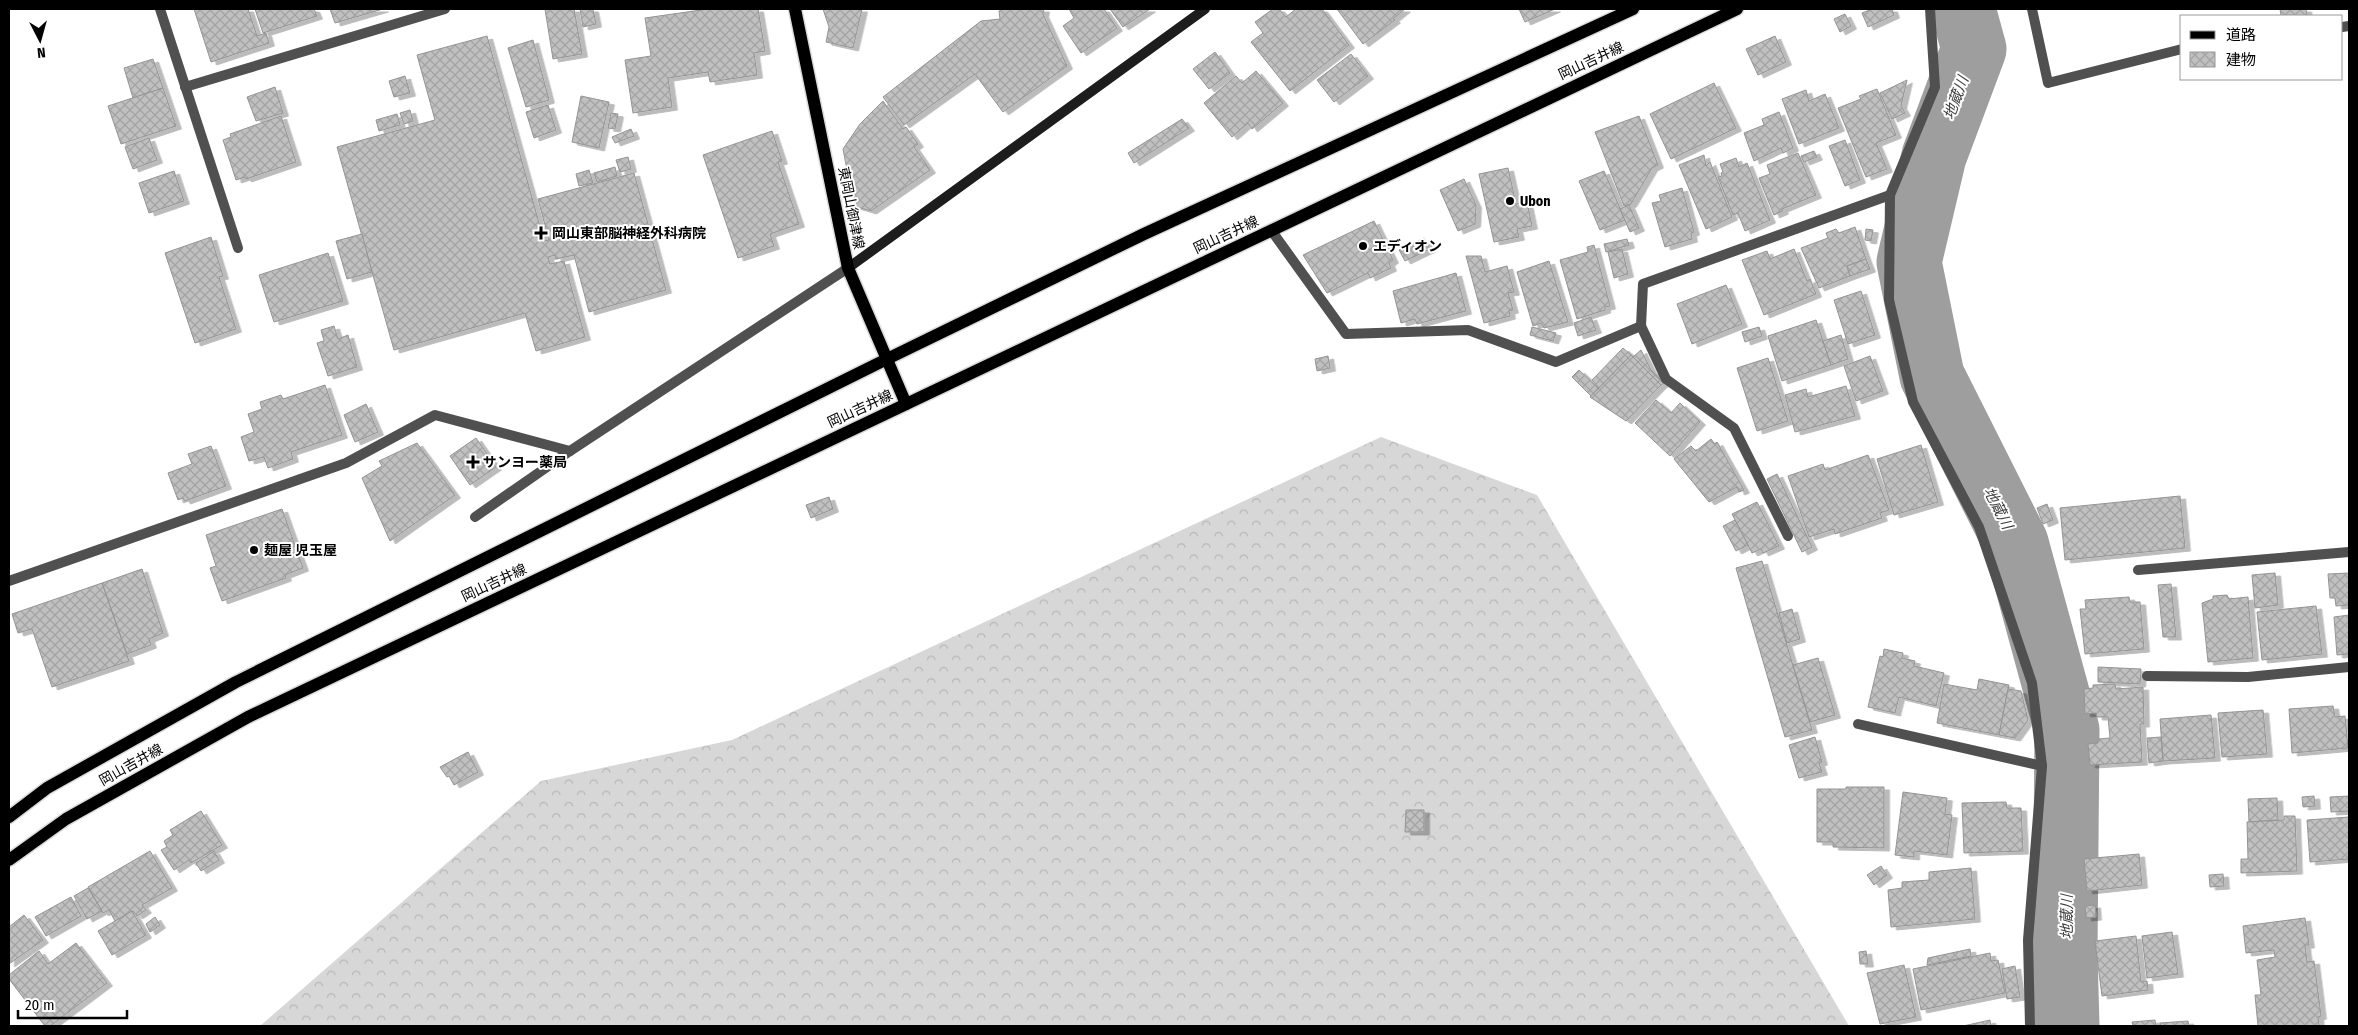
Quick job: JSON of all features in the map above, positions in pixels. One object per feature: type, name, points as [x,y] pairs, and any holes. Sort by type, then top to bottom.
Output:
[{"type":"main road","name":"東岡山御津線","points":[[795,9],[848,268],[906,404]]},
{"type":"main road","name":"岡山吉井線","points":[[9,817],[47,788],[236,682],[886,359],[1144,234],[1633,9]]},
{"type":"main road","name":"岡山吉井線","points":[[9,860],[66,819],[248,718],[1737,9]]},
{"type":"street","points":[[160,9],[238,248]]},
{"type":"street","points":[[185,87],[444,9]]},
{"type":"street","points":[[475,517],[570,451],[848,268],[1205,9]]},
{"type":"street","points":[[1930,9],[1935,87],[1890,195],[1890,300],[1913,402],[1979,527],[2032,683],[2042,766],[2028,940],[2030,1026]]},
{"type":"street","points":[[2032,9],[2048,84],[2180,50]]},
{"type":"street","points":[[1788,536],[1734,428],[1666,379],[1642,326],[1642,284],[1890,195]]},
{"type":"street","points":[[1271,230],[1346,334],[1468,330],[1556,362],[1642,326]]},
{"type":"street","points":[[9,581],[346,463],[435,415],[570,451]]},
{"type":"street","points":[[2138,570],[2349,552]]},
{"type":"street","points":[[2147,676],[2248,678],[2349,667]]},
{"type":"street","points":[[1858,724],[2042,766]]},
{"type":"green space","points":[[1381,437],[1537,495],[1849,1026],[260,1026],[541,781],[732,740]]},
{"type":"building","points":[[194,9],[248,9],[257,36],[266,33],[269,43],[211,62]]},
{"type":"building","points":[[255,9],[314,9],[317,16],[263,33]]},
{"type":"building","points":[[330,9],[383,9],[335,23]]},
{"type":"building","points":[[545,9],[574,9],[582,54],[553,59]]},
{"type":"building","points":[[580,9],[593,9],[596,24],[583,27]]},
{"type":"building","points":[[708,9],[758,9],[765,51],[754,53],[757,75],[710,82],[708,72],[668,78],[672,107],[633,113],[625,60],[651,56],[645,18]]},
{"type":"building","points":[[823,9],[862,9],[853,48],[826,42],[829,27]]},
{"type":"building","points":[[1003,9],[1044,9],[1043,14],[1067,66],[1003,112],[975,74],[904,125],[883,97],[981,21],[1000,19],[999,11]]},
{"type":"building","points":[[1069,9],[1104,9],[1117,28],[1081,53],[1063,26],[1074,18]]},
{"type":"building","points":[[1110,9],[1150,9],[1123,27]]},
{"type":"building","points":[[1273,9],[1279,9],[1286,17],[1296,9],[1322,9],[1349,45],[1290,91],[1251,42],[1263,33],[1255,22]]},
{"type":"building","points":[[1337,9],[1405,9],[1393,19],[1395,20],[1363,44]]},
{"type":"building","points":[[1519,9],[1555,9],[1525,22]]},
{"type":"building","points":[[1872,9],[1892,9],[1894,15],[1868,27],[1862,13]]},
{"type":"building","points":[[2280,9],[2306,9],[2307,15],[2281,15]]},
{"type":"building","points":[[1845,14],[1851,26],[1840,32],[1834,19]]},
{"type":"building","name":"岡山東部脳神経外科病院","points":[[487,36],[544,241],[549,240],[538,199],[634,173],[666,290],[589,312],[574,255],[556,259],[555,255],[548,257],[550,264],[564,261],[585,337],[536,351],[525,313],[394,350],[337,147],[435,120],[417,55]]},
{"type":"building","points":[[1775,36],[1786,62],[1758,75],[1746,49]]},
{"type":"building","points":[[533,40],[549,100],[526,107],[508,48]]},
{"type":"building","points":[[1215,52],[1230,73],[1209,89],[1193,69]]},
{"type":"building","points":[[1351,54],[1368,76],[1334,102],[1317,80]]},
{"type":"building","points":[[153,59],[163,88],[133,98],[124,68]]},
{"type":"building","points":[[1256,71],[1283,103],[1252,129],[1248,123],[1232,137],[1204,103],[1236,76],[1242,83]]},
{"type":"building","points":[[405,76],[410,93],[394,97],[389,81]]},
{"type":"building","points":[[1907,80],[1901,106],[1905,113],[1892,119],[1880,93]]},
{"type":"building","points":[[1714,83],[1736,128],[1671,159],[1650,114]]},
{"type":"building","points":[[275,87],[283,113],[256,121],[247,97]]},
{"type":"building","points":[[163,88],[176,126],[121,144],[108,106]]},
{"type":"building","points":[[1877,89],[1896,135],[1876,143],[1887,169],[1866,177],[1838,108],[1861,99],[1859,96]]},
{"type":"building","points":[[1806,90],[1809,101],[1825,94],[1839,128],[1799,144],[1782,99]]},
{"type":"building","points":[[581,96],[609,102],[599,148],[572,142]]},
{"type":"building","points":[[883,101],[903,129],[906,127],[918,144],[914,147],[930,170],[871,211],[854,206],[843,149],[860,124]]},
{"type":"building","points":[[548,105],[556,130],[534,138],[526,112]]},
{"type":"building","points":[[410,110],[413,121],[404,124],[400,113]]},
{"type":"building","points":[[1779,112],[1793,148],[1783,153],[1781,148],[1754,161],[1744,133],[1764,125],[1762,119]]},
{"type":"building","points":[[611,113],[618,114],[615,129],[608,128]]},
{"type":"building","points":[[397,114],[400,125],[379,131],[376,120]]},
{"type":"building","points":[[281,116],[296,162],[246,179],[245,177],[236,180],[223,140],[231,137],[230,134]]},
{"type":"building","points":[[1639,116],[1658,165],[1652,168],[1631,204],[1624,206],[1595,132]]},
{"type":"building","points":[[1182,119],[1189,128],[1134,163],[1128,153]]},
{"type":"building","points":[[631,129],[634,136],[615,143],[612,137]]},
{"type":"building","points":[[772,131],[782,161],[778,162],[799,224],[770,234],[774,246],[738,258],[703,155]]},
{"type":"building","points":[[149,138],[157,160],[133,169],[125,147]]},
{"type":"building","points":[[1845,140],[1860,180],[1845,186],[1829,146]]},
{"type":"building","points":[[1814,151],[1817,157],[1804,162],[1801,156]]},
{"type":"building","points":[[1798,153],[1816,195],[1782,209],[1783,211],[1774,215],[1759,178],[1770,174],[1767,165]]},
{"type":"building","points":[[1704,155],[1706,166],[1710,162],[1732,217],[1706,229],[1679,165]]},
{"type":"building","points":[[628,157],[631,169],[620,172],[616,160]]},
{"type":"building","points":[[1736,158],[1739,167],[1747,163],[1770,220],[1745,231],[1738,213],[1733,215],[1718,177],[1722,176],[1721,173],[1723,172],[1720,164]]},
{"type":"building","points":[[615,167],[617,176],[597,182],[594,173]]},
{"type":"building","points":[[1508,168],[1516,204],[1527,202],[1532,226],[1517,229],[1519,237],[1494,242],[1479,174]]},
{"type":"building","points":[[589,170],[593,183],[579,186],[576,174]]},
{"type":"building","points":[[174,171],[184,201],[149,213],[139,183]]},
{"type":"building","points":[[1604,171],[1625,220],[1600,230],[1579,181]]},
{"type":"building","points":[[1464,179],[1476,205],[1475,224],[1458,231],[1440,190]]},
{"type":"building","points":[[1682,188],[1694,232],[1691,233],[1692,239],[1665,247],[1652,203],[1661,201],[1659,195]]},
{"type":"building","points":[[1629,205],[1639,228],[1630,232],[1620,209]]},
{"type":"building","points":[[1374,221],[1393,260],[1389,263],[1391,268],[1370,278],[1368,273],[1327,293],[1303,255]]},
{"type":"building","points":[[1855,227],[1866,259],[1847,266],[1850,276],[1819,288],[1801,248],[1828,238],[1826,233],[1836,229],[1839,233]]},
{"type":"building","points":[[1866,229],[1873,230],[1871,241],[1865,240]]},
{"type":"building","points":[[362,234],[372,272],[347,279],[336,241]]},
{"type":"building","points":[[211,237],[223,276],[219,277],[236,329],[195,343],[165,253]]},
{"type":"building","points":[[1424,238],[1430,249],[1405,261],[1399,250]]},
{"type":"building","points":[[1627,239],[1629,245],[1606,252],[1604,244]]},
{"type":"building","points":[[1594,245],[1610,306],[1605,307],[1605,310],[1577,319],[1560,260],[1588,252],[1587,247]]},
{"type":"building","points":[[1622,249],[1628,274],[1614,278],[1608,252]]},
{"type":"building","points":[[1794,249],[1807,281],[1810,279],[1816,294],[1764,315],[1742,260],[1767,251],[1770,259]]},
{"type":"building","points":[[328,253],[343,301],[274,322],[259,275]]},
{"type":"building","points":[[1466,256],[1481,256],[1485,272],[1507,266],[1514,292],[1508,293],[1513,310],[1509,311],[1510,316],[1484,323]]},
{"type":"building","points":[[1866,259],[1870,269],[1850,276],[1847,266]]},
{"type":"building","points":[[1549,261],[1568,322],[1544,328],[1541,323],[1533,326],[1517,272]]},
{"type":"building","points":[[1456,273],[1466,311],[1417,324],[1415,319],[1401,323],[1393,291]]},
{"type":"building","points":[[1726,285],[1742,324],[1692,344],[1677,304]]},
{"type":"building","points":[[1861,291],[1875,335],[1848,344],[1834,300]]},
{"type":"building","points":[[1591,317],[1596,330],[1578,336],[1574,323]]},
{"type":"building","points":[[1816,320],[1831,365],[1782,381],[1768,336]]},
{"type":"building","points":[[334,326],[338,339],[348,335],[357,367],[328,376],[317,343],[324,341],[321,330]]},
{"type":"building","points":[[1532,327],[1556,333],[1553,341],[1530,335]]},
{"type":"building","points":[[1759,327],[1762,336],[1745,342],[1742,332]]},
{"type":"building","points":[[1841,335],[1848,359],[1831,365],[1823,341]]},
{"type":"building","points":[[1623,348],[1631,355],[1599,388],[1592,380]]},
{"type":"building","points":[[1641,350],[1651,370],[1664,383],[1661,385],[1633,357]]},
{"type":"building","points":[[1631,355],[1661,385],[1626,421],[1590,397]]},
{"type":"building","points":[[1328,356],[1330,368],[1317,371],[1315,359]]},
{"type":"building","points":[[1870,356],[1883,391],[1856,401],[1844,366]]},
{"type":"building","points":[[1768,358],[1788,421],[1757,431],[1737,368]]},
{"type":"building","points":[[1579,370],[1598,388],[1591,396],[1572,377]]},
{"type":"building","points":[[325,385],[342,435],[291,452],[293,459],[268,468],[264,457],[249,461],[241,437],[254,432],[248,414],[262,409],[260,402],[281,395],[283,399]]},
{"type":"building","points":[[1846,386],[1855,416],[1795,432],[1785,395],[1806,389],[1808,397]]},
{"type":"building","points":[[1656,400],[1671,413],[1680,403],[1700,422],[1670,456],[1635,423]]},
{"type":"building","points":[[366,404],[378,432],[355,442],[344,415]]},
{"type":"building","name":"サンヨー薬局","points":[[476,438],[496,467],[470,485],[450,456]]},
{"type":"building","points":[[1711,439],[1715,444],[1717,442],[1744,490],[1739,492],[1737,487],[1709,502],[1674,459],[1691,446],[1696,451]]},
{"type":"building","points":[[417,443],[455,495],[390,541],[362,478],[382,466],[379,461]]},
{"type":"building","points":[[1921,445],[1938,502],[1894,515],[1877,459]]},
{"type":"building","points":[[211,446],[226,486],[185,501],[183,498],[178,500],[168,473],[192,464],[188,454]]},
{"type":"building","points":[[1868,455],[1889,510],[1880,513],[1882,518],[1835,534],[1834,529],[1809,537],[1788,476],[1823,464],[1825,470]]},
{"type":"building","points":[[1777,474],[1812,547],[1802,552],[1767,479]]},
{"type":"building","points":[[2180,496],[2185,548],[2065,560],[2060,508]]},
{"type":"building","points":[[829,497],[833,509],[811,518],[806,505]]},
{"type":"building","points":[[1757,502],[1779,546],[1763,553],[1761,549],[1752,553],[1732,514]]},
{"type":"building","points":[[2047,504],[2053,520],[2043,524],[2037,508]]},
{"type":"building","name":"麺屋 児玉屋","points":[[282,509],[303,568],[285,575],[286,578],[222,601],[210,568],[216,566],[206,535]]},
{"type":"building","points":[[1735,520],[1748,545],[1736,551],[1723,526]]},
{"type":"building","points":[[1762,561],[1812,730],[1785,737],[1736,568]]},
{"type":"building","points":[[142,569],[163,633],[149,639],[151,645],[127,654],[102,583]]},
{"type":"building","points":[[2275,573],[2278,605],[2255,608],[2252,575]]},
{"type":"building","points":[[2349,573],[2349,605],[2336,606],[2335,598],[2330,598],[2328,574]]},
{"type":"building","points":[[102,583],[129,661],[52,687],[32,629],[18,633],[12,614]]},
{"type":"building","points":[[2171,584],[2176,637],[2163,637],[2158,585]]},
{"type":"building","points":[[2227,595],[2229,599],[2248,597],[2253,658],[2208,662],[2202,603],[2213,599],[2213,596]]},
{"type":"building","points":[[2129,597],[2130,602],[2140,602],[2144,649],[2085,654],[2080,609],[2086,609],[2085,600]]},
{"type":"building","points":[[2316,606],[2322,654],[2262,660],[2257,612]]},
{"type":"building","points":[[1792,609],[1800,639],[1787,643],[1779,613]]},
{"type":"building","points":[[2349,615],[2349,654],[2337,655],[2334,617]]},
{"type":"building","points":[[1884,649],[1903,653],[1902,658],[1915,661],[1914,666],[1944,673],[1936,706],[1899,697],[1895,713],[1868,707],[1880,656],[1883,657]]},
{"type":"building","points":[[1818,658],[1835,715],[1810,722],[1793,665]]},
{"type":"building","points":[[2098,667],[2141,669],[2140,684],[2098,682]]},
{"type":"building","points":[[1979,679],[2009,685],[1999,735],[1937,723],[1944,684],[1977,690]]},
{"type":"building","points":[[2115,684],[2116,689],[2143,687],[2144,724],[2140,724],[2142,762],[2090,765],[2088,744],[2098,743],[2098,739],[2110,738],[2108,717],[2097,717],[2096,713],[2085,714],[2084,689],[2093,688],[2093,685]]},
{"type":"building","points":[[2008,689],[2021,691],[2028,720],[2015,738],[1999,735]]},
{"type":"building","points":[[2333,706],[2335,717],[2345,716],[2348,748],[2292,753],[2289,709]]},
{"type":"building","points":[[2263,710],[2267,754],[2222,757],[2218,713]]},
{"type":"building","points":[[2211,715],[2215,758],[2163,761],[2160,719]]},
{"type":"building","points":[[1815,737],[1822,762],[1819,763],[1822,772],[1799,778],[1789,745]]},
{"type":"building","points":[[2161,737],[2163,761],[2149,763],[2147,738]]},
{"type":"building","points":[[468,752],[478,772],[454,785],[449,776],[447,777],[440,767]]},
{"type":"building","points":[[1846,787],[1884,787],[1884,848],[1833,847],[1833,842],[1817,842],[1817,789],[1846,789]]},
{"type":"building","points":[[1903,792],[1947,798],[1945,814],[1952,815],[1947,855],[1914,851],[1914,857],[1895,855]]},
{"type":"building","points":[[2314,796],[2315,806],[2303,807],[2302,797]]},
{"type":"building","points":[[2349,796],[2349,811],[2331,812],[2330,797]]},
{"type":"building","points":[[2277,798],[2278,820],[2249,822],[2248,799]]},
{"type":"building","points":[[2006,802],[2007,808],[2021,808],[2023,851],[1964,853],[1962,803]]},
{"type":"building","points":[[1406,810],[1424,810],[1424,832],[1405,832]]},
{"type":"building","points":[[201,811],[222,845],[191,863],[189,860],[174,870],[161,850],[167,847],[164,841],[173,835],[170,830]]},
{"type":"building","points":[[2284,816],[2295,816],[2297,871],[2241,873],[2241,859],[2248,859],[2247,822],[2284,820]]},
{"type":"building","points":[[2349,817],[2349,859],[2310,862],[2307,820]]},
{"type":"building","points":[[150,851],[172,888],[142,905],[146,910],[137,916],[133,911],[115,921],[109,910],[103,913],[88,887]]},
{"type":"building","points":[[214,851],[219,860],[201,871],[196,863]]},
{"type":"building","points":[[2139,854],[2142,885],[2087,891],[2084,859]]},
{"type":"building","points":[[1881,866],[1887,875],[1874,885],[1867,875]]},
{"type":"building","points":[[1971,868],[1975,919],[1891,927],[1888,890],[1902,888],[1902,882],[1929,880],[1929,872]]},
{"type":"building","points":[[2223,874],[2224,886],[2210,887],[2209,875]]},
{"type":"building","points":[[88,888],[102,911],[87,919],[74,896]]},
{"type":"building","points":[[71,897],[81,916],[46,936],[35,917]]},
{"type":"building","points":[[2095,905],[2096,917],[2086,918],[2085,906]]},
{"type":"building","points":[[132,911],[146,935],[112,955],[98,931]]},
{"type":"building","points":[[24,915],[43,940],[9,964],[9,927]]},
{"type":"building","points":[[155,917],[160,925],[150,932],[146,924]]},
{"type":"building","points":[[2305,918],[2309,945],[2305,945],[2307,962],[2314,961],[2321,1016],[2318,1017],[2319,1026],[2258,1026],[2255,995],[2261,995],[2257,960],[2275,957],[2274,950],[2246,953],[2243,926]]},
{"type":"building","points":[[2172,932],[2178,974],[2147,978],[2142,936]]},
{"type":"building","points":[[2136,936],[2141,982],[2147,981],[2148,990],[2102,996],[2095,941]]},
{"type":"building","points":[[76,943],[107,983],[50,1026],[45,1026],[9,979],[9,975],[39,951],[48,964]]},
{"type":"building","points":[[1970,949],[1971,956],[1927,965],[1928,958]]},
{"type":"building","points":[[1866,951],[1868,964],[1860,964],[1859,952]]},
{"type":"building","points":[[1990,953],[1991,961],[1998,960],[2005,993],[1921,1010],[1913,969]]},
{"type":"building","points":[[1904,965],[1916,1017],[1880,1024],[1867,973]]},
{"type":"building","points":[[2015,966],[2020,997],[2007,999],[2002,969]]},
{"type":"building","points":[[1990,1020],[1991,1026],[1963,1026]]},
{"type":"building","points":[[2155,1020],[2156,1026],[2133,1026],[2132,1022]]},
{"type":"building","points":[[2188,1021],[2189,1026],[2161,1026],[2160,1023]]},
{"type":"waterway","name":"地蔵川","points":[[1963,9],[1974,49],[1934,156],[1909,262],[1932,376],[2016,543],[2067,730],[2065,953],[2067,1026]]},
{"type":"place","name":"Ubon","points":[[1510,201]]},
{"type":"place","name":"岡山東部脳神経外科病院","points":[[541,233]]},
{"type":"place","name":"エディオン","points":[[1363,246]]},
{"type":"place","name":"サンヨー薬局","points":[[473,462]]},
{"type":"place","name":"麺屋 児玉屋","points":[[254,550]]}]
